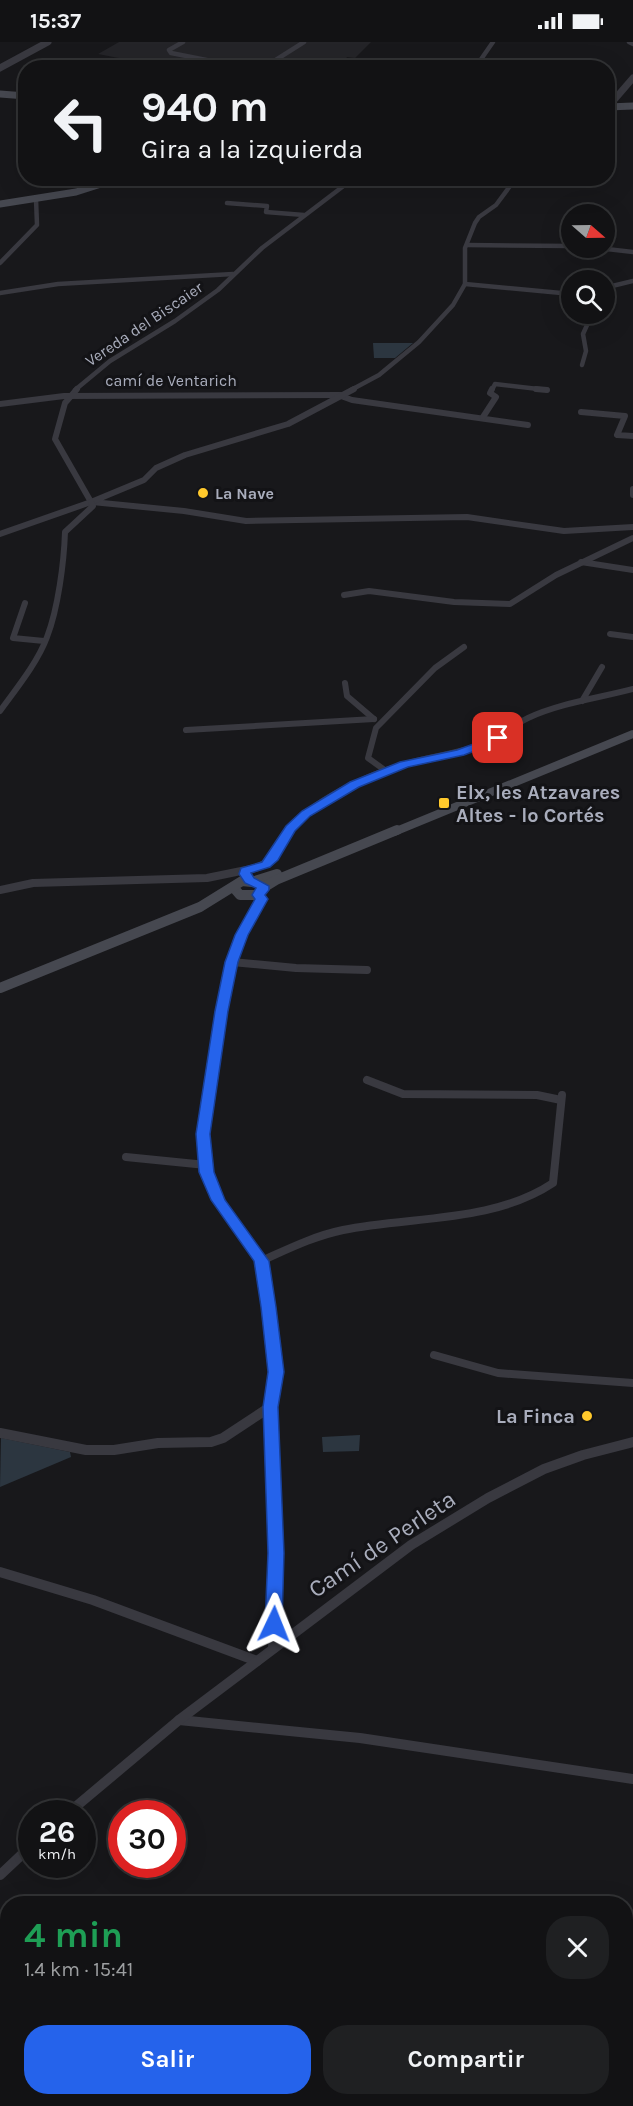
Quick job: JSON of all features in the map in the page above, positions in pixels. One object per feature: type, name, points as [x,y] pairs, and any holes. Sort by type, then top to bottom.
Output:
[{"type":"main road","points":[[0,94],[18,95]]},
{"type":"main road","points":[[615,107],[633,106]]},
{"type":"main road","points":[[0,204],[89,190],[99,186]]},
{"type":"main road","points":[[0,989],[200,907],[236,881],[288,870],[633,733]]},
{"type":"main road","points":[[0,989],[206,907],[261,891],[276,880],[633,733]]},
{"type":"main road","points":[[250,877],[261,891]]},
{"type":"main road","points":[[236,881],[238,894],[244,896]]},
{"type":"street","points":[[0,68],[48,42]]},
{"type":"street","points":[[183,42],[170,50],[171,53],[206,60]]},
{"type":"street","points":[[276,60],[304,42]]},
{"type":"street","points":[[481,60],[493,42]]},
{"type":"street","points":[[615,99],[633,78]]},
{"type":"street","name":"Vereda del Biscaier","points":[[91,502],[55,439],[59,420],[70,396],[110,361],[190,311],[218,290],[262,248],[343,186]]},
{"type":"street","points":[[0,534],[91,502],[144,480],[166,463],[288,424],[379,375],[419,342],[453,305],[465,284],[463,256],[479,217],[496,206],[510,186]]},
{"type":"street","points":[[0,263],[37,225],[36,199]]},
{"type":"street","points":[[227,203],[267,206],[266,212],[304,215]]},
{"type":"street","points":[[467,245],[561,246]]},
{"type":"street","points":[[615,250],[633,252]]},
{"type":"street","points":[[0,293],[66,284],[202,278],[233,274]]},
{"type":"street","points":[[615,285],[633,281]]},
{"type":"street","points":[[465,284],[561,293]]},
{"type":"street","points":[[582,365],[586,351],[583,334],[588,324]]},
{"type":"street","points":[[483,417],[496,397],[490,393],[495,384],[547,390]]},
{"type":"street","name":"camí de Ventarich","points":[[0,404],[31,398],[70,396],[176,396],[261,392],[342,396],[352,400],[528,424]]},
{"type":"street","points":[[582,412],[626,416],[617,435],[633,436]]},
{"type":"street","points":[[633,489],[633,495]]},
{"type":"street","points":[[91,502],[184,511],[246,521],[467,518],[564,531],[633,527]]},
{"type":"street","points":[[0,711],[19,685],[45,641],[64,562],[65,532],[93,506],[91,502]]},
{"type":"street","points":[[344,595],[369,591],[454,602],[510,604],[581,562],[633,538]]},
{"type":"street","points":[[581,562],[633,570]]},
{"type":"street","points":[[25,603],[13,638],[45,641]]},
{"type":"street","points":[[610,634],[633,637]]},
{"type":"street","points":[[386,771],[368,758],[377,721],[435,668],[464,647]]},
{"type":"street","points":[[582,701],[602,667]]},
{"type":"street","points":[[345,683],[347,696],[377,721]]},
{"type":"street","points":[[250,877],[272,860],[290,828],[306,813],[331,796],[404,764],[479,746],[498,738],[526,719],[546,711],[633,689]]},
{"type":"street","points":[[186,730],[377,721]]},
{"type":"street","points":[[0,890],[33,883],[207,878],[236,881]]},
{"type":"street","points":[[261,891],[262,899],[241,935],[232,962],[203,1134],[206,1172],[218,1200],[261,1261],[276,1372],[270,1407],[276,1553],[273,1648]]},
{"type":"street","points":[[232,962],[296,968],[367,970]]},
{"type":"street","points":[[261,1261],[304,1241],[343,1230],[464,1215],[535,1195],[553,1183],[562,1098],[537,1095],[403,1094],[367,1080]]},
{"type":"street","points":[[126,1157],[206,1165]]},
{"type":"street","points":[[434,1355],[498,1373],[633,1383]]},
{"type":"street","points":[[0,1433],[86,1450],[114,1450],[158,1443],[212,1442],[223,1438],[270,1407]]},
{"type":"street","name":"Camí de Perleta","points":[[84,1800],[179,1720],[380,1566],[428,1534],[488,1498],[562,1461],[633,1442]]},
{"type":"street","points":[[0,1572],[93,1600],[257,1661]]},
{"type":"street","points":[[179,1720],[360,1738],[633,1779]]},
{"type":"street","points":[[0,1875],[18,1858]]},
{"type":"shaded area","points":[[119,42],[371,42],[355,58],[347,57],[345,60],[129,60],[98,54]]},
{"type":"shaded area","points":[[373,343],[413,343],[395,358],[374,358]]},
{"type":"shaded area","points":[[360,1435],[359,1451],[323,1452],[322,1437]]},
{"type":"shaded area","points":[[1,1438],[70,1452],[71,1457],[0,1487]]},
{"type":"place","name":"La Nave","points":[[203,493]]},
{"type":"place","name":"Elx, les Atzavares Altes - lo Cortés","points":[[444,803]]},
{"type":"place","name":"La Finca","points":[[587,1416]]},
{"type":"route","points":[[274,1624],[276,1553],[270,1407],[276,1372],[268,1307],[261,1261],[218,1200],[206,1172],[203,1134],[232,962],[241,935],[262,899],[258,895],[263,890],[262,886],[250,880],[245,870],[266,865],[272,860],[290,828],[306,813],[331,796],[404,764],[460,752],[498,738]]}]
